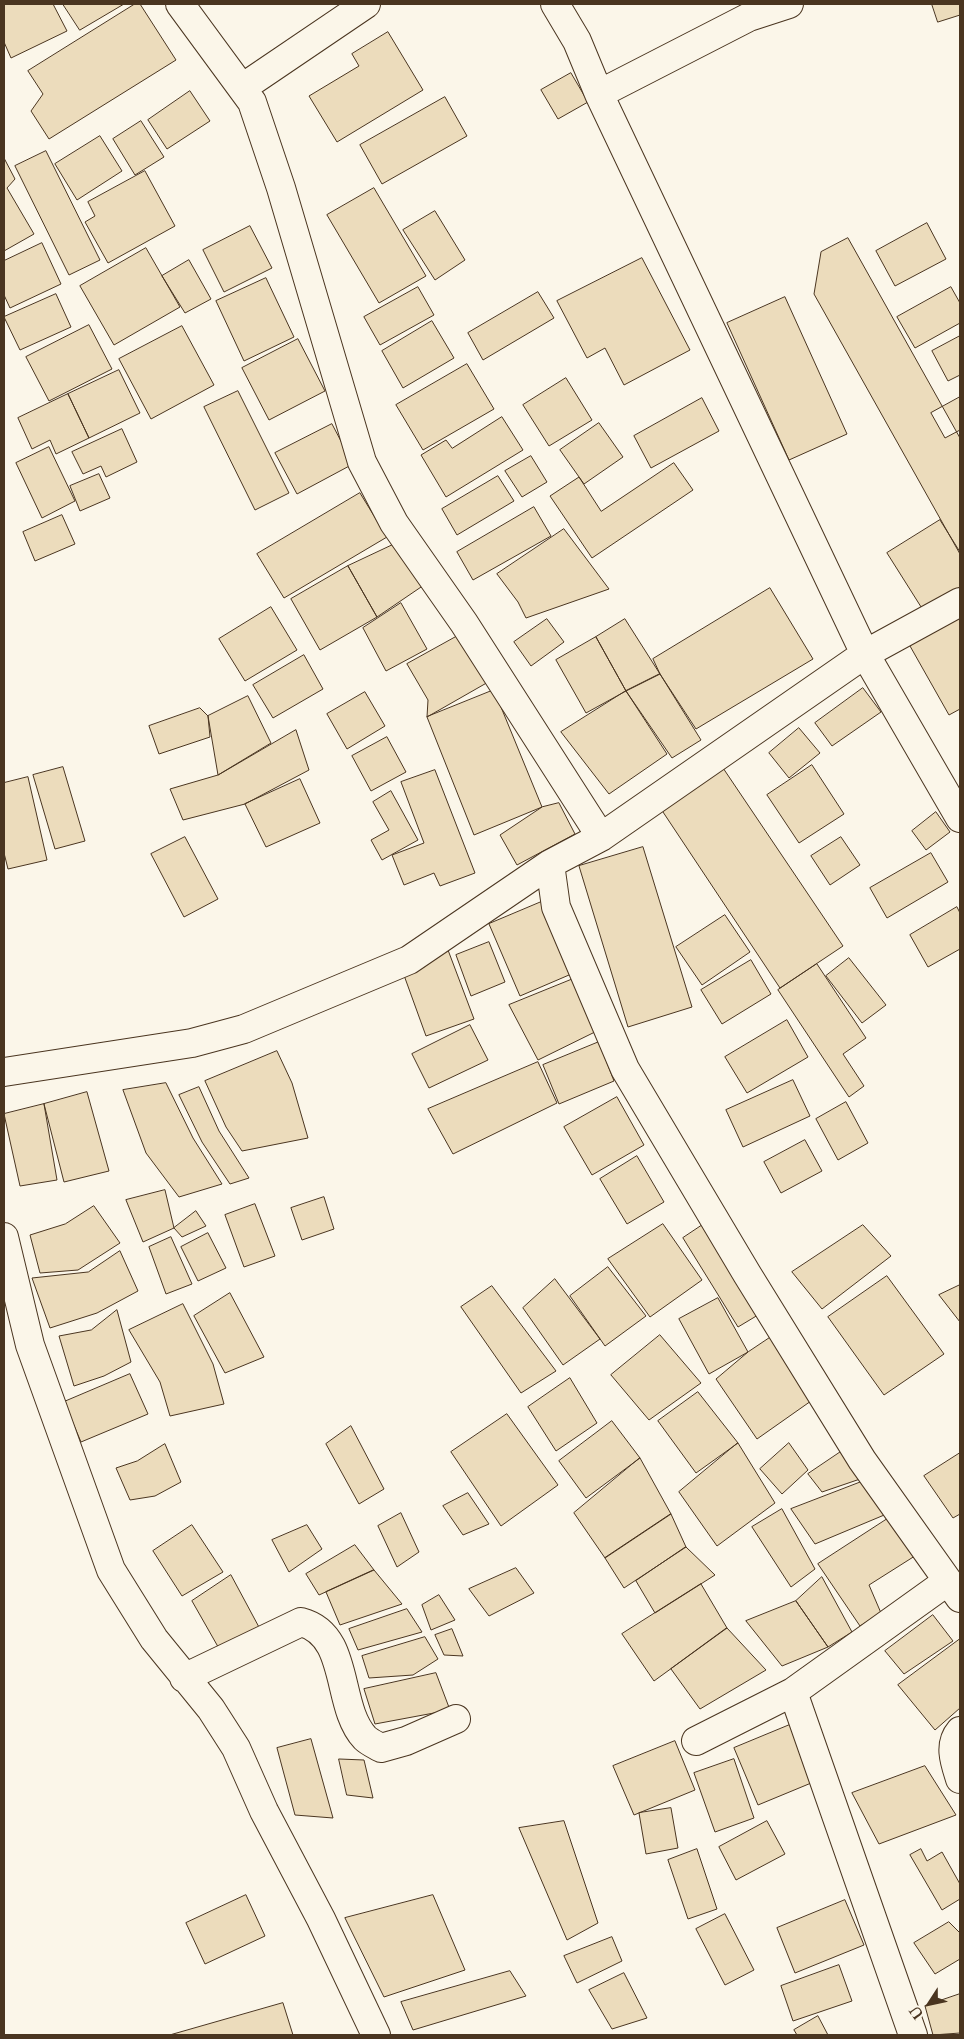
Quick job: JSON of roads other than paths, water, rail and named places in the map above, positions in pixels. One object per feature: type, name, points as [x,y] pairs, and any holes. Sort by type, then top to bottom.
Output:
[{"type":"street","points":[[180,4],[252,102],[281,188],[362,462],[394,523],[464,624],[600,837]]},
{"type":"street","points":[[242,88],[366,4]]},
{"type":"street","points":[[555,4],[577,41],[599,94],[864,654],[960,818]]},
{"type":"street","points":[[599,94],[749,17],[789,4]]},
{"type":"street","points":[[4,1072],[192,1043],[244,1029],[409,960],[550,864],[600,837],[864,654],[960,602]]},
{"type":"street","points":[[550,864],[556,907],[625,1068],[746,1274],[862,1460],[954,1590],[793,1692],[696,1742]]},
{"type":"street","points":[[4,1237],[30,1345],[112,1570],[154,1639],[211,1709],[236,1748],[264,1811],[376,2035]]},
{"type":"street","points":[[184,1678],[287,1627],[301,1622],[313,1626],[332,1649],[356,1725],[365,1739],[381,1748],[406,1741],[456,1719]]},
{"type":"street","points":[[793,1692],[912,2035]]},
{"type":"street","points":[[960,1731],[954,1738],[953,1757],[960,1779]]}]
